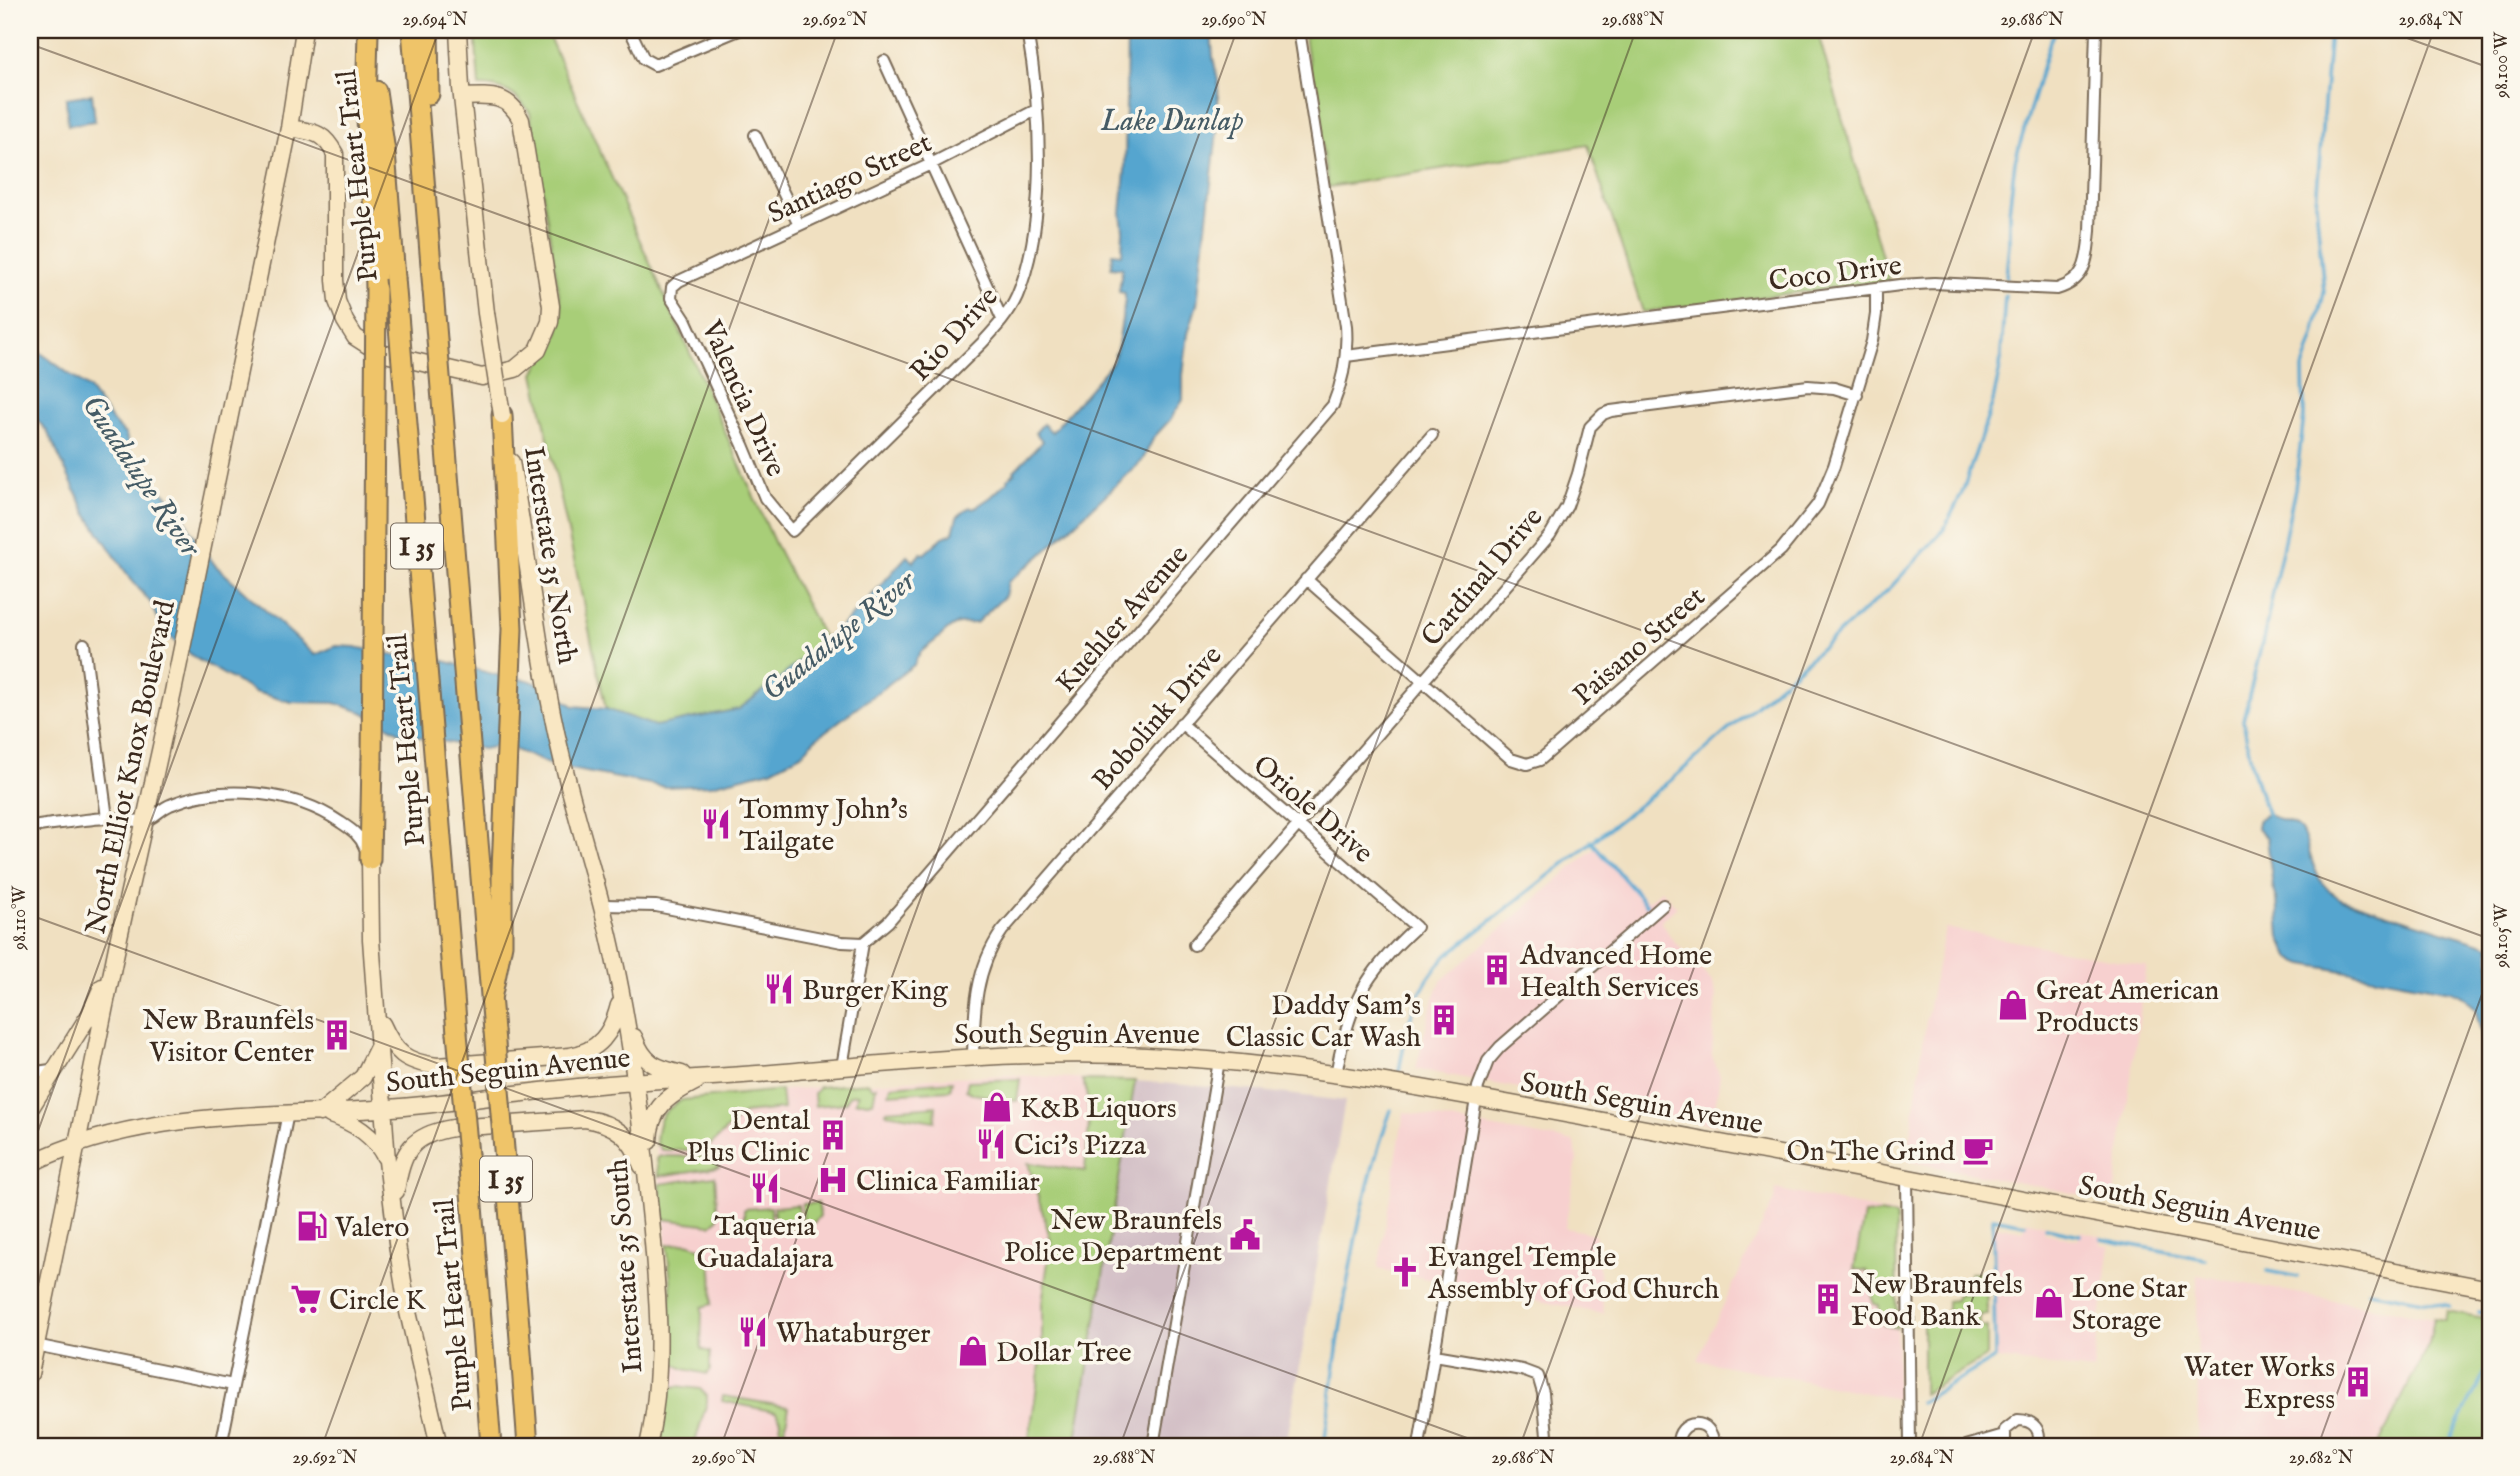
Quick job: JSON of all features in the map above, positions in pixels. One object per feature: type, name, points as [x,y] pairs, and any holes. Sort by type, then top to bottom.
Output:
[{"type":"highway","name":"I 35","points":[[412,30],[528,1441]]},
{"type":"highway","points":[[427,215],[428,30]]},
{"type":"highway","points":[[368,32],[366,107],[374,211],[376,289],[370,859]]},
{"type":"highway","name":"Purple Heart Trail","points":[[368,32],[385,152],[491,1446]]},
{"type":"highway","points":[[491,999],[502,944],[512,619],[502,415]]},
{"type":"main road","name":"North Elliot Knox Boulevard","points":[[30,1374],[32,1342],[146,821],[289,128],[303,30]]},
{"type":"main road","name":"Interstate 35 North","points":[[458,30],[462,97],[486,313],[543,665],[560,752],[602,905],[637,1081]]},
{"type":"main road","points":[[289,128],[314,132],[327,139],[335,154],[335,280],[345,321],[355,337],[381,353],[482,377],[515,369],[538,350],[550,322],[551,306],[521,120],[508,102],[498,98],[462,97]]},
{"type":"main road","points":[[370,859],[369,900],[376,1008],[393,1213],[408,1312],[439,1446]]},
{"type":"main road","points":[[30,1109],[90,1014],[114,963]]},
{"type":"main road","points":[[376,1008],[397,1051],[422,1064],[437,1066],[584,1053],[610,1032],[621,998]]},
{"type":"main road","points":[[621,998],[636,1042],[647,1061],[665,1070],[702,1079]]},
{"type":"main road","points":[[320,1113],[363,1077],[379,1045]]},
{"type":"main road","name":"South Seguin Avenue","points":[[30,1164],[77,1143],[156,1124],[288,1113],[384,1109],[637,1081],[702,1079],[972,1056],[1097,1054],[1219,1061],[1336,1075],[1476,1098],[2484,1288]]},
{"type":"main road","points":[[647,1181],[649,1137],[656,1111],[669,1096],[702,1079]]},
{"type":"main road","name":"Interstate 35 South","points":[[637,1081],[660,1317],[659,1375],[648,1446]]},
{"type":"main road","points":[[320,1113],[346,1121],[364,1132],[380,1147],[387,1161]]},
{"type":"main road","points":[[393,1213],[398,1174],[408,1148],[424,1136],[453,1128],[585,1119],[602,1121],[620,1131],[629,1143],[639,1157],[647,1181]]},
{"type":"street","points":[[630,30],[643,59],[655,65],[739,30]]},
{"type":"street","name":"Rio Drive","points":[[792,531],[982,343],[1016,298],[1027,267],[1033,234],[1039,160],[1027,30]]},
{"type":"street","name":"Kuehler Avenue","points":[[863,943],[888,922],[1333,405],[1344,377],[1344,310],[1299,30]]},
{"type":"street","name":"Coco Drive","points":[[1346,356],[1900,285],[1934,283],[2057,289],[2072,284],[2087,258],[2090,231],[2096,30]]},
{"type":"street","points":[[884,61],[1002,319]]},
{"type":"street","name":"Santiago Street","points":[[679,281],[931,164],[1036,110]]},
{"type":"street","points":[[755,135],[799,225]]},
{"type":"street","name":"Valencia Drive","points":[[679,281],[672,287],[671,298],[686,321],[765,498],[792,531]]},
{"type":"street","name":"Paisano Street","points":[[1306,579],[1515,761],[1527,764],[1540,760],[1679,641],[1795,536],[1826,489],[1857,395],[1875,327],[1876,290]]},
{"type":"street","name":"Cardinal Drive","points":[[1194,945],[1550,535],[1567,506],[1590,427],[1603,414],[1808,386],[1834,388],[1857,395]]},
{"type":"street","name":"Bobolink Drive","points":[[972,1056],[979,981],[996,940],[1008,922],[1432,435]]},
{"type":"street","points":[[84,644],[107,818]]},
{"type":"street","name":"Oriole Drive","points":[[1181,723],[1416,927],[1378,964],[1359,993],[1346,1027],[1336,1075]]},
{"type":"street","points":[[30,827],[107,818],[146,821],[169,805],[209,795],[264,793],[296,800],[330,815],[353,830],[362,840],[370,859]]},
{"type":"street","points":[[602,905],[656,906],[842,942],[863,943],[842,1067]]},
{"type":"street","points":[[1419,1446],[1480,1078],[1493,1054],[1664,905]]},
{"type":"street","points":[[1153,1446],[1219,1061]]},
{"type":"street","points":[[30,1073],[57,1069]]},
{"type":"street","points":[[220,1446],[288,1113]]},
{"type":"street","points":[[1907,1178],[1910,1446]]},
{"type":"street","points":[[32,1342],[233,1385]]},
{"type":"street","points":[[1435,1355],[1522,1370],[1538,1376],[1543,1393],[1548,1446]]},
{"type":"street","points":[[1966,1446],[2005,1441],[2005,1430],[2018,1420],[2029,1422],[2039,1435],[2037,1446]]},
{"type":"street","points":[[1678,1446],[1679,1434],[1693,1424],[1708,1429],[1713,1445],[1739,1446]]},
{"type":"shaded area","points":[[1597,846],[1645,899],[1650,900],[1661,890],[1677,907],[1661,921],[1672,939],[1712,981],[1716,994],[1712,1056],[1720,1076],[1714,1114],[1716,1125],[1416,1069],[1432,1003],[1441,981]]},
{"type":"shaded area","points":[[1945,928],[2147,966],[2113,1201],[1907,1161],[1926,1021]]},
{"type":"shaded area","points":[[1012,1075],[1135,1081],[1075,1446],[658,1446],[667,1393],[671,1283],[656,1145],[670,1106],[687,1099],[819,1087]]},
{"type":"shaded area","points":[[1135,1081],[1345,1101],[1286,1446],[1075,1446]]},
{"type":"shaded area","points":[[1404,1112],[1575,1142],[1577,1160],[1565,1228],[1595,1234],[1604,1314],[1378,1269]]},
{"type":"shaded area","points":[[1775,1189],[1896,1214],[1897,1399],[1697,1360],[1774,1200]]},
{"type":"shaded area","name":"Lone Star Storage","points":[[2026,1221],[2046,1225],[2044,1233],[2078,1240],[2081,1231],[2101,1236],[2100,1244],[2110,1246],[2093,1371],[1997,1359],[1995,1226],[2023,1231]]},
{"type":"shaded area","points":[[2197,1275],[2434,1318],[2429,1344],[2378,1446],[2198,1446]]},
{"type":"green space","points":[[475,30],[546,30],[775,544],[824,638],[784,675],[739,709],[655,726],[606,709],[534,373],[558,334],[562,313],[530,113],[520,100],[508,92],[495,87],[479,86]]},
{"type":"green space","points":[[1304,30],[1817,30],[1889,281],[1643,312],[1588,145],[1328,187]]},
{"type":"green space","points":[[1020,1079],[1017,1101],[974,1094],[966,1090],[968,1081]]},
{"type":"green space","points":[[1082,1080],[1135,1081],[1075,1446],[1028,1446],[1042,1352],[1042,1303],[1051,1241],[1028,1163],[1085,1171],[1089,1113]]},
{"type":"green space","points":[[952,1081],[950,1090],[889,1094],[891,1086]]},
{"type":"green space","points":[[868,1083],[873,1088],[876,1087],[873,1102],[855,1102],[858,1094],[850,1095],[845,1103],[815,1106],[814,1094],[819,1087]]},
{"type":"green space","points":[[781,1090],[783,1109],[744,1113],[704,1151],[661,1150],[659,1145],[656,1145],[661,1118],[682,1100]]},
{"type":"green space","points":[[936,1106],[935,1121],[886,1113],[887,1110]]},
{"type":"green space","points":[[714,1157],[719,1167],[659,1176],[657,1158]]},
{"type":"green space","points":[[715,1176],[718,1219],[711,1225],[664,1219],[660,1184]]},
{"type":"green space","points":[[818,1203],[820,1216],[804,1230],[802,1204]]},
{"type":"green space","points":[[798,1205],[801,1229],[774,1225],[774,1207]]},
{"type":"green space","points":[[771,1207],[771,1224],[744,1220],[744,1209]]},
{"type":"green space","points":[[1879,1213],[1896,1216],[1897,1328],[1883,1325],[1878,1316],[1879,1305],[1874,1304],[1872,1298],[1875,1281],[1869,1279],[1867,1271],[1854,1269],[1864,1215]]},
{"type":"green space","points":[[686,1243],[704,1251],[711,1266],[712,1304],[702,1307],[701,1349],[710,1352],[710,1370],[707,1374],[684,1369],[669,1361],[671,1283],[667,1245]]},
{"type":"green space","points":[[1969,1273],[1986,1273],[1987,1315],[1979,1315],[1979,1326],[1987,1327],[1987,1356],[1923,1394],[1923,1317],[1947,1316],[1947,1301],[1955,1300],[1957,1294],[1969,1293]]},
{"type":"green space","points":[[2447,1311],[2490,1319],[2490,1446],[2378,1446],[2429,1344],[2434,1318],[2445,1320]]},
{"type":"green space","points":[[677,1386],[700,1389],[707,1396],[694,1446],[658,1446],[667,1389]]},
{"type":"green space","points":[[723,1396],[789,1407],[782,1446],[778,1445],[781,1421],[776,1412],[722,1401]]},
{"type":"water","name":"Lake Dunlap","points":[[1127,30],[1211,30],[1218,81],[1218,123],[1197,304],[1188,334],[1183,400],[1170,420],[1154,437],[1142,461],[1040,556],[1008,582],[1005,596],[976,623],[957,624],[950,628],[923,650],[914,665],[814,740],[803,753],[771,770],[711,785],[666,787],[554,766],[503,745],[483,749],[403,734],[362,712],[335,703],[291,702],[255,692],[195,658],[165,632],[151,603],[129,577],[86,513],[47,431],[30,412],[30,345],[88,388],[126,435],[132,462],[182,510],[190,530],[215,565],[315,655],[336,646],[355,647],[413,659],[429,657],[504,677],[528,680],[574,706],[606,709],[655,726],[739,709],[784,675],[824,638],[834,633],[907,556],[913,562],[943,537],[953,533],[957,517],[991,497],[1043,441],[1035,433],[1043,424],[1052,432],[1112,363],[1118,345],[1125,300],[1125,293],[1119,292],[1122,268],[1111,267],[1112,253],[1122,254]]},
{"type":"water","points":[[92,94],[95,121],[68,125],[66,98]]},
{"type":"water","points":[[2267,814],[2301,830],[2318,876],[2333,894],[2341,899],[2490,946],[2490,1069],[2475,1008],[2466,998],[2451,991],[2299,963],[2289,957],[2280,937],[2267,838],[2257,828],[2259,819]]},
{"type":"waterway","points":[[2006,277],[2015,161],[2055,30]]},
{"type":"waterway","points":[[2268,817],[2252,766],[2243,720],[2295,488],[2304,416],[2303,369],[2324,292],[2316,203],[2330,30]]},
{"type":"waterway","points":[[1399,1071],[1405,1038],[1419,995],[1447,955],[1671,780],[1889,589],[1943,531],[1962,493],[1993,401],[2000,368],[2005,295]]},
{"type":"waterway","points":[[1591,841],[1647,905]]},
{"type":"waterway","points":[[1324,1446],[1357,1234],[1366,1192],[1391,1110]]},
{"type":"waterway","points":[[1921,1402],[1995,1358],[1993,1218],[2025,1224]]},
{"type":"waterway","points":[[2046,1228],[2080,1235]]},
{"type":"waterway","points":[[2101,1239],[2205,1259]]},
{"type":"waterway","points":[[2267,1271],[2298,1277]]},
{"type":"waterway","points":[[2369,1291],[2450,1306]]},
{"type":"waterway","points":[[2479,1312],[2490,1314]]},
{"type":"waterway","points":[[2447,1446],[2490,1362]]},
{"type":"place","name":"Tommy John's Tailgate","points":[[716,824]]},
{"type":"place","name":"Advanced Home Health Services","points":[[1497,970]]},
{"type":"place","name":"Burger King","points":[[779,989]]},
{"type":"place","name":"Great American Products","points":[[2013,1005]]},
{"type":"place","name":"Daddy Sam's Classic Car Wash","points":[[1444,1020]]},
{"type":"place","name":"New Braunfels Visitor Center","points":[[337,1035]]},
{"type":"place","name":"K&B Liquors","points":[[997,1107]]},
{"type":"place","name":"Dental Plus Clinic","points":[[833,1135]]},
{"type":"place","name":"Cici's Pizza","points":[[991,1144]]},
{"type":"place","name":"On The Grind","points":[[1978,1150]]},
{"type":"place","name":"Clinica Familiar","points":[[833,1180]]},
{"type":"place","name":"Taqueria Guadalajara","points":[[765,1188]]},
{"type":"place","name":"Valero","points":[[312,1226]]},
{"type":"place","name":"New Braunfels Police Department","points":[[1245,1235]]},
{"type":"place","name":"Evangel Temple Assembly of God Church","points":[[1405,1272]]},
{"type":"place","name":"Circle K","points":[[306,1299]]},
{"type":"place","name":"New Braunfels Food Bank","points":[[1828,1299]]},
{"type":"place","name":"Lone Star Storage","points":[[2049,1303]]},
{"type":"place","name":"Whataburger","points":[[753,1332]]},
{"type":"place","name":"Dollar Tree","points":[[973,1351]]},
{"type":"place","name":"Water Works Express","points":[[2358,1382]]},
{"type":"water label","name":"Guadalupe River","points":[[142,475]]},
{"type":"water label","name":"Guadalupe River","points":[[838,635]]}]
